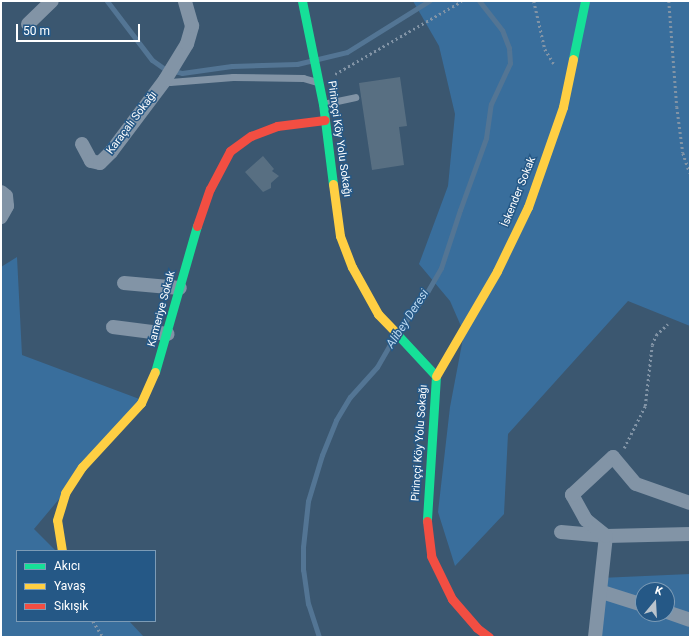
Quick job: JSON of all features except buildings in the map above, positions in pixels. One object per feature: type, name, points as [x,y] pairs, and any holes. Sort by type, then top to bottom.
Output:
[{"type":"street","points":[[28,24],[52,1]]},
{"type":"street","points":[[164,80],[187,44],[192,26],[184,1]]},
{"type":"street","name":"Pirinççi Köy Yolu Sokağı","points":[[302,1],[323,104],[340,236],[352,267],[378,314],[421,358],[436,376],[427,517],[431,556],[452,599],[477,628],[490,637]]},
{"type":"street","name":"İskender Sokak","points":[[436,376],[498,271],[528,207],[563,107],[585,1]]},
{"type":"street","name":"Karaçalı Sokağı","points":[[82,144],[91,160],[100,163],[111,152],[164,80]]},
{"type":"street","name":"Kameriye Sokak","points":[[62,550],[57,520],[65,493],[82,467],[141,403],[153,380],[168,334],[197,225],[210,189],[230,151],[251,136],[277,126],[325,120]]},
{"type":"street","points":[[1,192],[6,196],[7,206],[1,217]]},
{"type":"street","points":[[124,283],[180,288]]},
{"type":"street","points":[[113,327],[168,334]]},
{"type":"street","points":[[606,536],[586,520],[572,496],[613,457],[636,484],[690,503]]},
{"type":"street","points":[[561,532],[606,536],[690,534]]},
{"type":"street","points":[[595,637],[602,592],[606,536]]},
{"type":"street","points":[[602,592],[635,602]]},
{"type":"street","points":[[675,615],[690,620]]},
{"type":"lane","points":[[164,80],[170,82],[233,76],[303,78],[319,83]]},
{"type":"lane","points":[[323,104],[355,97]]},
{"type":"path","points":[[319,83],[462,1]]},
{"type":"path","points":[[534,1],[545,49],[568,86]]},
{"type":"path","points":[[669,1],[677,107],[683,153],[690,173]]},
{"type":"path","points":[[613,457],[627,445],[645,406],[652,345],[656,335],[668,324]]},
{"type":"path","points":[[94,622],[103,637]]},
{"type":"shaded area","points":[[413,1],[690,1],[690,326],[628,301],[508,434],[504,514],[455,566],[438,512],[450,407],[464,333],[450,301],[419,264],[448,186],[455,114],[439,46]]},
{"type":"shaded area","points":[[17,257],[22,355],[142,400],[34,529],[55,550],[16,550],[16,622],[130,622],[144,637],[1,637],[1,267]]},
{"type":"shaded area","points":[[690,574],[690,637],[595,637],[600,578]]},
{"type":"waterway","points":[[107,1],[152,60],[165,69],[182,73],[232,66],[297,64],[347,52],[429,1]]},
{"type":"waterway","name":"Alibey Deresi","points":[[399,330],[426,294],[441,268],[486,138],[491,104],[510,63],[509,48],[502,30],[479,1]]},
{"type":"waterway","name":"Alibey Deresi","points":[[319,637],[308,604],[303,570],[303,547],[308,501],[322,455],[336,420],[350,397],[377,367],[394,337]]},
{"type":"traffic: fast","points":[[302,1],[323,104],[333,184]]},
{"type":"traffic: fast","points":[[573,59],[585,1]]},
{"type":"traffic: fast","points":[[155,372],[197,226]]},
{"type":"traffic: fast","points":[[397,334],[436,376],[427,521]]},
{"type":"traffic: slow","points":[[436,376],[497,271],[528,207],[563,107],[573,59]]},
{"type":"traffic: slow","points":[[333,184],[340,236],[352,267],[378,314],[397,334]]},
{"type":"traffic: slow","points":[[62,550],[57,520],[65,493],[82,467],[141,403],[155,372]]},
{"type":"traffic: jam","points":[[197,226],[210,189],[230,151],[251,136],[277,126],[325,120]]},
{"type":"traffic: jam","points":[[427,521],[431,556],[452,599],[477,628],[489,637]]}]
